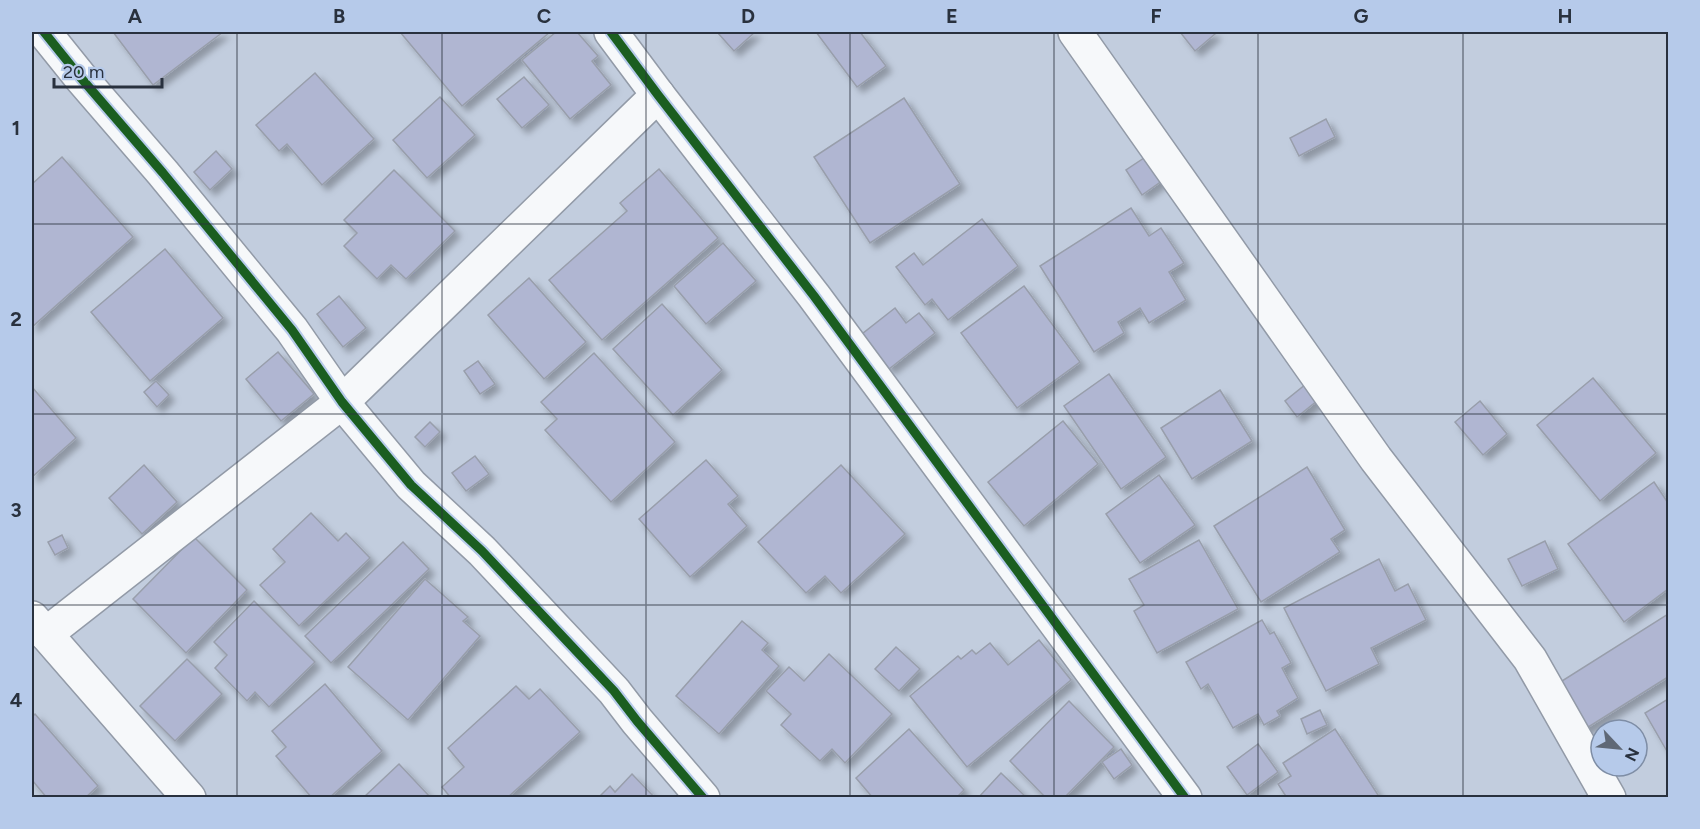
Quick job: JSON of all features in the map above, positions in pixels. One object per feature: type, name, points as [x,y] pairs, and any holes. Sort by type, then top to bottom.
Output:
[{"type":"street","points":[[44,32],[292,330],[342,402],[411,485],[482,551],[614,691],[703,798]]},
{"type":"street","points":[[611,32],[814,296],[1185,798]]},
{"type":"street","points":[[1075,32],[1376,459],[1530,659],[1609,798]]},
{"type":"street","points":[[189,798],[39,626],[342,402],[658,95]]},
{"type":"building","points":[[113,32],[223,32],[153,85]]},
{"type":"building","points":[[400,32],[550,32],[462,106]]},
{"type":"building","points":[[556,32],[577,32],[598,56],[592,61],[611,85],[570,119],[522,60]]},
{"type":"building","points":[[717,32],[755,32],[734,51]]},
{"type":"building","points":[[816,32],[860,32],[886,66],[857,87]]},
{"type":"building","points":[[1180,32],[1213,32],[1215,34],[1195,51]]},
{"type":"building","points":[[315,73],[374,139],[322,185],[287,144],[279,151],[256,125]]},
{"type":"building","points":[[524,77],[549,105],[522,128],[497,99]]},
{"type":"building","points":[[440,97],[475,135],[427,178],[393,140]]},
{"type":"building","points":[[904,98],[960,184],[870,243],[814,157]]},
{"type":"building","points":[[1326,119],[1335,137],[1299,156],[1290,138]]},
{"type":"building","points":[[216,151],[232,169],[210,190],[194,172]]},
{"type":"building","points":[[1150,154],[1166,178],[1142,195],[1126,170]]},
{"type":"building","points":[[62,157],[133,237],[32,327],[32,184]]},
{"type":"building","points":[[659,169],[718,238],[602,340],[549,280],[627,211],[620,203]]},
{"type":"building","points":[[394,170],[455,231],[406,279],[391,265],[377,279],[344,246],[357,233],[344,220]]},
{"type":"building","points":[[1131,208],[1149,236],[1161,228],[1184,263],[1169,272],[1186,300],[1149,323],[1140,308],[1118,322],[1124,333],[1094,352],[1040,266]]},
{"type":"building","points":[[982,219],[1018,266],[948,320],[932,299],[925,305],[896,267],[914,253],[923,265]]},
{"type":"building","points":[[723,243],[756,281],[706,324],[674,286]]},
{"type":"building","points":[[165,249],[223,318],[150,381],[91,312]]},
{"type":"building","points":[[529,278],[586,342],[544,379],[488,315]]},
{"type":"building","points":[[1024,286],[1080,362],[1017,408],[961,333]]},
{"type":"building","points":[[339,296],[366,328],[343,347],[317,314]]},
{"type":"building","points":[[662,304],[722,370],[673,415],[613,349]]},
{"type":"building","points":[[895,308],[906,323],[919,313],[935,333],[889,369],[862,334]]},
{"type":"building","points":[[278,352],[314,394],[281,421],[246,379]]},
{"type":"building","points":[[594,353],[675,442],[611,502],[545,430],[557,419],[541,402]]},
{"type":"building","points":[[478,361],[495,384],[480,394],[464,371]]},
{"type":"building","points":[[1109,374],[1166,457],[1121,489],[1064,406]]},
{"type":"building","points":[[1593,378],[1656,453],[1600,501],[1537,425]]},
{"type":"building","points":[[1311,380],[1323,396],[1297,417],[1285,401]]},
{"type":"building","points":[[156,381],[169,395],[157,407],[144,392]]},
{"type":"building","points":[[32,387],[76,438],[32,477]]},
{"type":"building","points":[[1220,390],[1252,441],[1192,479],[1161,428]]},
{"type":"building","points":[[1480,401],[1507,434],[1483,455],[1455,422]]},
{"type":"building","points":[[1063,421],[1098,464],[1024,526],[988,482]]},
{"type":"building","points":[[430,422],[440,432],[425,447],[415,437]]},
{"type":"building","points":[[475,456],[489,474],[466,491],[452,473]]},
{"type":"building","points":[[706,460],[738,496],[728,504],[747,526],[690,577],[639,519]]},
{"type":"building","points":[[144,465],[177,502],[142,534],[109,498]]},
{"type":"building","points":[[841,465],[905,534],[841,593],[825,576],[806,593],[758,542]]},
{"type":"building","points":[[1307,467],[1345,530],[1331,539],[1340,552],[1261,602],[1214,526]]},
{"type":"building","points":[[1159,475],[1195,525],[1140,563],[1106,514]]},
{"type":"building","points":[[1654,482],[1668,503],[1668,589],[1624,622],[1568,544]]},
{"type":"building","points":[[311,513],[338,541],[346,533],[370,558],[299,626],[260,585],[285,562],[273,549]]},
{"type":"building","points":[[62,535],[68,548],[55,555],[48,542]]},
{"type":"building","points":[[194,537],[247,590],[186,653],[133,599]]},
{"type":"building","points":[[1199,540],[1238,609],[1157,653],[1134,611],[1144,605],[1129,579]]},
{"type":"building","points":[[1545,541],[1558,569],[1522,586],[1508,559]]},
{"type":"building","points":[[403,542],[429,569],[331,663],[305,636]]},
{"type":"building","points":[[1379,559],[1395,591],[1408,584],[1426,620],[1371,648],[1379,664],[1326,691],[1284,608]]},
{"type":"building","points":[[425,579],[468,617],[463,621],[480,636],[408,720],[348,667]]},
{"type":"building","points":[[254,601],[315,662],[269,707],[255,692],[247,701],[215,668],[227,655],[214,642]]},
{"type":"building","points":[[1668,614],[1668,677],[1603,718],[1589,718],[1589,727],[1582,731],[1554,686]]},
{"type":"building","points":[[1262,620],[1270,634],[1274,632],[1291,663],[1282,668],[1298,698],[1277,711],[1280,716],[1264,725],[1258,714],[1233,728],[1208,684],[1201,689],[1186,662]]},
{"type":"building","points":[[742,621],[768,643],[762,650],[779,666],[719,734],[676,696]]},
{"type":"building","points":[[1039,640],[1071,680],[967,767],[910,696],[958,656],[961,659],[972,650],[976,654],[990,643],[1008,665]]},
{"type":"building","points":[[896,647],[920,669],[899,691],[875,669]]},
{"type":"building","points":[[829,654],[892,714],[845,763],[832,749],[820,761],[781,725],[791,714],[766,691],[789,667],[804,681]]},
{"type":"building","points":[[187,659],[222,694],[175,741],[140,706]]},
{"type":"building","points":[[325,684],[382,751],[329,798],[312,798],[276,756],[286,747],[272,731]]},
{"type":"building","points":[[516,686],[529,699],[540,689],[580,732],[507,798],[451,798],[442,787],[464,767],[448,748]]},
{"type":"building","points":[[1668,699],[1668,753],[1649,718],[1645,713]]},
{"type":"building","points":[[1069,701],[1114,747],[1064,798],[1046,798],[1010,761]]},
{"type":"building","points":[[1320,710],[1327,725],[1307,734],[1301,719]]},
{"type":"building","points":[[35,714],[98,786],[85,798],[47,798],[32,780],[32,717]]},
{"type":"building","points":[[909,729],[964,790],[956,798],[873,798],[856,778]]},
{"type":"building","points":[[1335,729],[1380,798],[1287,798],[1278,784],[1291,776],[1283,763]]},
{"type":"building","points":[[1258,744],[1278,772],[1247,795],[1227,767]]},
{"type":"building","points":[[1121,749],[1132,765],[1114,779],[1102,762]]},
{"type":"building","points":[[399,764],[431,798],[363,798]]},
{"type":"building","points":[[1001,773],[1027,798],[978,798]]},
{"type":"building","points":[[632,774],[655,798],[598,798],[610,786],[615,792]]},
{"type":"cycle path","points":[[44,32],[292,330],[342,402],[411,485],[482,551],[614,691],[703,798]]},
{"type":"cycle path","points":[[611,32],[814,296],[1185,798]]}]
